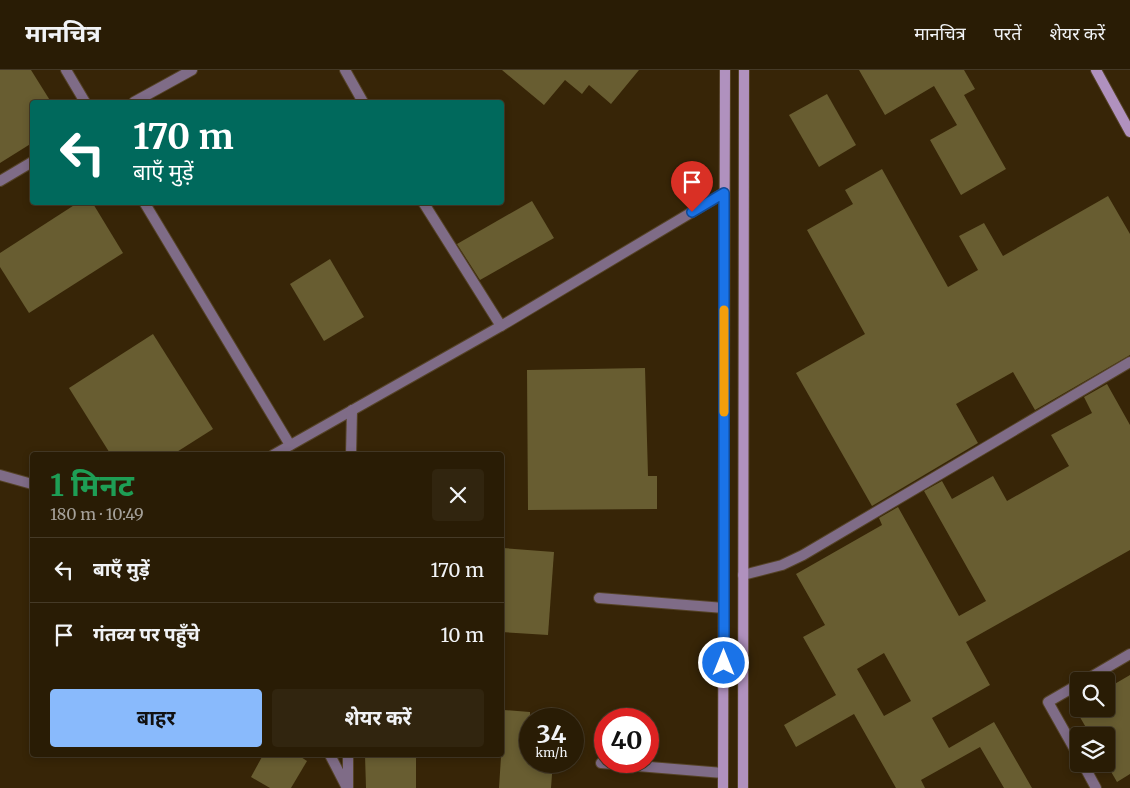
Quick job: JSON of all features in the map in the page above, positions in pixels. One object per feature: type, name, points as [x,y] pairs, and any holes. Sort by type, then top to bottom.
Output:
[{"type":"street","points":[[66,70],[84,100]]},
{"type":"street","points":[[138,100],[192,70]]},
{"type":"street","points":[[345,70],[362,100]]},
{"type":"street","points":[[723,788],[725,70]]},
{"type":"street","points":[[743,788],[744,70]]},
{"type":"street","points":[[1096,70],[1130,132]]},
{"type":"street","points":[[0,181],[30,163]]},
{"type":"street","points":[[278,452],[501,326],[724,193]]},
{"type":"street","points":[[146,205],[290,445]]},
{"type":"street","points":[[426,205],[501,326]]},
{"type":"street","points":[[743,575],[782,564],[803,555],[1130,362]]},
{"type":"street","points":[[351,452],[352,410]]},
{"type":"street","points":[[0,475],[30,483]]},
{"type":"street","points":[[599,598],[724,608]]},
{"type":"street","points":[[1099,672],[1130,654]]},
{"type":"street","points":[[1070,689],[1048,702],[1070,741]]},
{"type":"street","points":[[331,757],[348,788]]},
{"type":"street","points":[[348,757],[348,788]]},
{"type":"street","points":[[659,768],[723,773]]},
{"type":"street","points":[[1087,772],[1096,788]]},
{"type":"building","points":[[0,70],[31,70],[50,100],[30,100],[30,144],[0,163]]},
{"type":"building","points":[[502,70],[639,70],[611,104],[589,85],[582,94],[565,80],[544,105]]},
{"type":"building","points":[[859,70],[964,70],[975,89],[964,95],[1006,169],[961,195],[930,140],[957,125],[934,86],[885,115]]},
{"type":"building","points":[[827,94],[856,145],[819,167],[789,115]]},
{"type":"building","points":[[882,169],[948,287],[978,270],[959,236],[984,223],[1003,256],[1108,196],[1130,234],[1130,355],[1035,410],[1013,372],[956,404],[978,443],[872,506],[796,373],[865,334],[807,230],[853,204],[845,190]]},
{"type":"building","points":[[532,201],[554,238],[480,280],[457,244]]},
{"type":"building","points":[[74,205],[94,205],[123,253],[29,313],[0,267],[0,253]]},
{"type":"building","points":[[330,259],[364,317],[324,341],[290,284]]},
{"type":"building","points":[[153,334],[213,429],[177,452],[109,452],[69,388]]},
{"type":"building","points":[[645,368],[648,476],[657,476],[657,509],[528,510],[527,370]]},
{"type":"building","points":[[1107,384],[1130,425],[1130,550],[966,642],[990,685],[932,718],[949,748],[994,722],[1032,788],[1004,788],[980,747],[921,780],[925,788],[896,788],[854,714],[796,747],[784,725],[836,695],[803,637],[825,625],[796,574],[882,525],[879,518],[898,507],[959,616],[986,601],[924,491],[942,481],[952,499],[993,476],[1007,501],[1069,466],[1051,435],[1092,413],[1084,397]],"holes":[[[884,653],[911,701],[884,716],[857,669]]]},
{"type":"building","points":[[504,548],[554,552],[548,635],[504,632]]},
{"type":"building","points":[[1130,675],[1130,774],[1117,782],[1111,772],[1115,772],[1115,727],[1086,727],[1080,717],[1115,717],[1115,684]]},
{"type":"building","points":[[504,710],[519,711],[519,773],[552,773],[551,788],[499,788],[501,757],[504,757]]},
{"type":"building","points":[[262,757],[301,757],[307,761],[291,788],[270,788],[251,777]]},
{"type":"building","points":[[365,757],[416,757],[416,788],[366,788]]},
{"type":"slow traffic","points":[[724,310],[724,412]]},
{"type":"route","points":[[692,212],[724,193],[724,663]]}]
